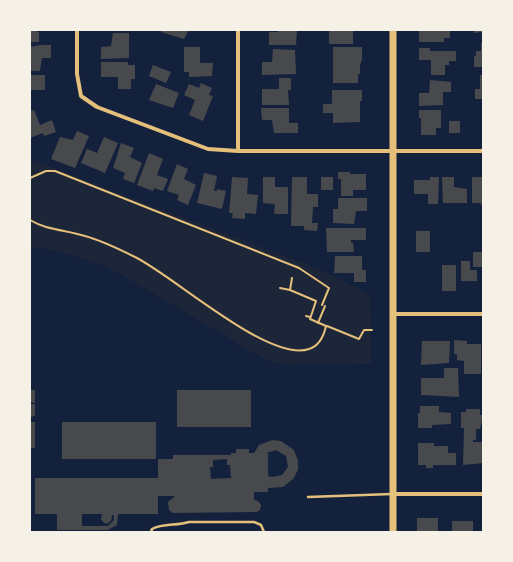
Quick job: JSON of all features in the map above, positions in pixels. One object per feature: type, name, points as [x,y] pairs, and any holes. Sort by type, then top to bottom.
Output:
[{"type":"main road","points":[[393,30],[393,532]]},
{"type":"street","points":[[77,30],[77,74],[81,96],[97,107],[208,149],[238,151],[483,151]]},
{"type":"street","points":[[238,30],[238,151]]},
{"type":"street","points":[[393,314],[483,314]]},
{"type":"street","points":[[393,494],[483,494]]},
{"type":"lane","points":[[308,497],[393,494]]},
{"type":"lane","points":[[151,532],[152,529],[158,526],[180,525],[189,522],[254,522],[261,525],[264,532]]},
{"type":"path","points":[[30,178],[46,171],[55,172],[299,268],[329,288],[318,323]]},
{"type":"path","points":[[30,220],[37,224],[85,236],[110,245],[141,260],[266,342],[286,349],[308,349],[319,342],[326,326]]},
{"type":"path","points":[[290,290],[292,278]]},
{"type":"path","points":[[280,288],[290,290],[316,301],[310,317]]},
{"type":"path","points":[[306,316],[318,323],[359,339],[364,330],[372,330]]},
{"type":"shaded area","points":[[30,159],[318,269],[370,294],[371,364],[286,365],[264,359],[122,275],[69,254],[50,249],[30,247]]},
{"type":"building","points":[[30,30],[37,30],[37,32],[39,32],[39,42],[30,42]]},
{"type":"building","points":[[161,30],[189,30],[184,39],[161,32]]},
{"type":"building","points":[[278,30],[297,30],[296,45],[269,45],[269,32],[278,32]]},
{"type":"building","points":[[329,30],[353,30],[353,44],[329,44]]},
{"type":"building","points":[[419,30],[450,30],[450,38],[444,38],[444,42],[419,42]]},
{"type":"building","points":[[474,30],[483,30],[483,32],[474,33]]},
{"type":"building","points":[[113,33],[129,33],[129,58],[101,59],[101,47],[111,46]]},
{"type":"building","points":[[481,43],[483,43],[483,67],[474,67],[474,56],[476,56],[476,51],[481,51]]},
{"type":"building","points":[[51,45],[51,58],[42,58],[40,71],[30,71],[30,47]]},
{"type":"building","points":[[184,47],[200,47],[200,63],[213,63],[212,76],[189,77],[189,72],[184,72]]},
{"type":"building","points":[[333,47],[362,47],[362,60],[360,65],[360,74],[358,74],[358,83],[333,83]]},
{"type":"building","points":[[419,48],[430,48],[430,51],[456,51],[456,61],[449,61],[449,65],[445,65],[445,75],[431,75],[431,60],[419,60]]},
{"type":"building","points":[[273,49],[295,50],[296,74],[262,75],[262,62],[272,62]]},
{"type":"building","points":[[101,62],[128,62],[128,65],[135,65],[135,79],[131,79],[131,89],[118,89],[118,77],[101,77]]},
{"type":"building","points":[[153,65],[171,72],[166,83],[149,76]]},
{"type":"building","points":[[30,75],[45,75],[45,90],[30,90]]},
{"type":"building","points":[[480,75],[483,75],[483,99],[475,99],[475,89],[480,89]]},
{"type":"building","points":[[279,78],[291,78],[291,90],[288,90],[289,105],[262,105],[262,89],[279,89]]},
{"type":"building","points":[[430,80],[451,82],[451,92],[443,92],[443,105],[419,106],[419,93],[429,93]]},
{"type":"building","points":[[201,83],[212,88],[209,95],[213,96],[203,121],[189,115],[195,100],[184,95],[189,84],[199,88]]},
{"type":"building","points":[[156,84],[179,93],[173,108],[149,100]]},
{"type":"building","points":[[332,90],[362,90],[362,101],[360,101],[360,122],[333,123],[333,113],[323,113],[323,104],[332,104]]},
{"type":"building","points":[[261,108],[289,108],[289,123],[298,123],[298,133],[274,133],[272,120],[262,120]]},
{"type":"building","points":[[34,110],[40,125],[52,120],[56,132],[44,136],[43,133],[30,138],[30,111]]},
{"type":"building","points":[[419,110],[441,110],[441,128],[436,128],[436,135],[421,135],[421,118],[419,118]]},
{"type":"building","points":[[449,121],[460,121],[460,133],[449,133]]},
{"type":"building","points":[[77,131],[89,136],[75,168],[51,159],[60,137],[73,140]]},
{"type":"building","points":[[104,137],[118,143],[105,173],[81,163],[87,149],[97,153]]},
{"type":"building","points":[[121,143],[134,148],[130,157],[142,163],[134,183],[123,179],[125,173],[113,168]]},
{"type":"building","points":[[149,153],[163,159],[157,175],[168,179],[163,191],[154,188],[153,191],[137,185]]},
{"type":"building","points":[[177,164],[188,169],[184,179],[196,185],[188,205],[177,200],[179,195],[167,191]]},
{"type":"building","points":[[338,172],[366,174],[366,190],[353,190],[353,196],[341,196],[341,179],[338,179]]},
{"type":"building","points":[[204,173],[217,176],[214,191],[217,191],[217,189],[226,191],[222,209],[197,203]]},
{"type":"building","points":[[232,177],[248,178],[247,194],[258,195],[256,214],[245,213],[245,219],[232,218],[233,213],[229,213]]},
{"type":"building","points":[[263,177],[275,177],[275,187],[288,187],[288,214],[274,214],[275,204],[263,203]]},
{"type":"building","points":[[292,177],[307,177],[307,194],[318,194],[318,207],[313,207],[312,223],[318,223],[317,231],[304,230],[304,226],[291,226]]},
{"type":"building","points":[[321,177],[333,177],[333,190],[321,190]]},
{"type":"building","points":[[430,177],[439,177],[438,204],[428,204],[428,194],[414,194],[414,180],[430,180]]},
{"type":"building","points":[[442,177],[454,177],[454,187],[467,189],[467,203],[443,203]]},
{"type":"building","points":[[472,177],[483,177],[483,205],[481,205],[481,203],[472,203]]},
{"type":"building","points":[[338,198],[367,198],[367,211],[356,211],[354,224],[333,223],[333,209],[338,209]]},
{"type":"building","points":[[326,228],[366,228],[366,240],[351,240],[351,243],[353,243],[354,252],[327,252]]},
{"type":"building","points":[[416,231],[430,231],[430,252],[416,252]]},
{"type":"building","points":[[473,252],[482,252],[482,267],[473,267]]},
{"type":"building","points":[[335,256],[362,256],[362,270],[366,270],[366,282],[354,282],[354,273],[334,273]]},
{"type":"building","points":[[461,261],[470,261],[470,270],[477,270],[477,281],[461,281]]},
{"type":"building","points":[[442,265],[456,265],[456,291],[442,291]]},
{"type":"building","points":[[454,340],[467,341],[467,344],[481,344],[481,374],[464,374],[464,361],[457,360],[457,354],[454,354]]},
{"type":"building","points":[[422,341],[450,341],[449,363],[421,365]]},
{"type":"building","points":[[444,368],[458,368],[459,397],[421,395],[421,378],[444,378]]},
{"type":"building","points":[[30,390],[35,390],[35,403],[30,402]]},
{"type":"building","points":[[177,390],[251,390],[251,427],[177,427]]},
{"type":"building","points":[[30,404],[35,404],[35,416],[30,417]]},
{"type":"building","points":[[420,406],[439,406],[439,412],[451,413],[451,424],[432,425],[432,428],[418,428],[418,413],[420,413]]},
{"type":"building","points":[[466,409],[480,409],[480,415],[483,415],[480,429],[476,429],[476,440],[473,440],[473,442],[483,442],[483,463],[463,465],[464,428],[461,428],[461,412],[466,412]]},
{"type":"building","points":[[30,422],[35,422],[35,448],[30,448]]},
{"type":"building","points":[[62,422],[156,422],[156,459],[62,459]]},
{"type":"building","points":[[272,440],[281,441],[294,450],[298,461],[298,470],[293,479],[283,487],[268,488],[268,492],[254,492],[254,500],[258,501],[261,505],[260,510],[257,512],[173,513],[169,510],[168,502],[175,496],[158,496],[158,514],[118,514],[117,525],[108,530],[57,530],[57,514],[35,514],[35,478],[158,478],[158,459],[173,459],[173,455],[231,455],[231,453],[236,453],[236,449],[249,449],[249,453],[254,453],[259,445]],"holes":[[[276,450],[286,456],[288,467],[282,475],[272,477],[268,476],[268,453],[266,453]],[[227,459],[227,465],[230,465],[231,478],[211,479],[210,467],[213,467],[213,460]],[[82,514],[102,514],[101,520],[106,524],[111,521],[112,515],[114,515],[114,520],[108,526],[82,526]]]},
{"type":"building","points":[[418,443],[434,443],[434,446],[448,446],[448,453],[456,453],[456,465],[433,465],[433,468],[426,468],[426,465],[418,465]]},
{"type":"building","points":[[417,518],[438,518],[438,532],[417,532]]},
{"type":"building","points":[[452,521],[473,521],[473,532],[452,532]]}]
